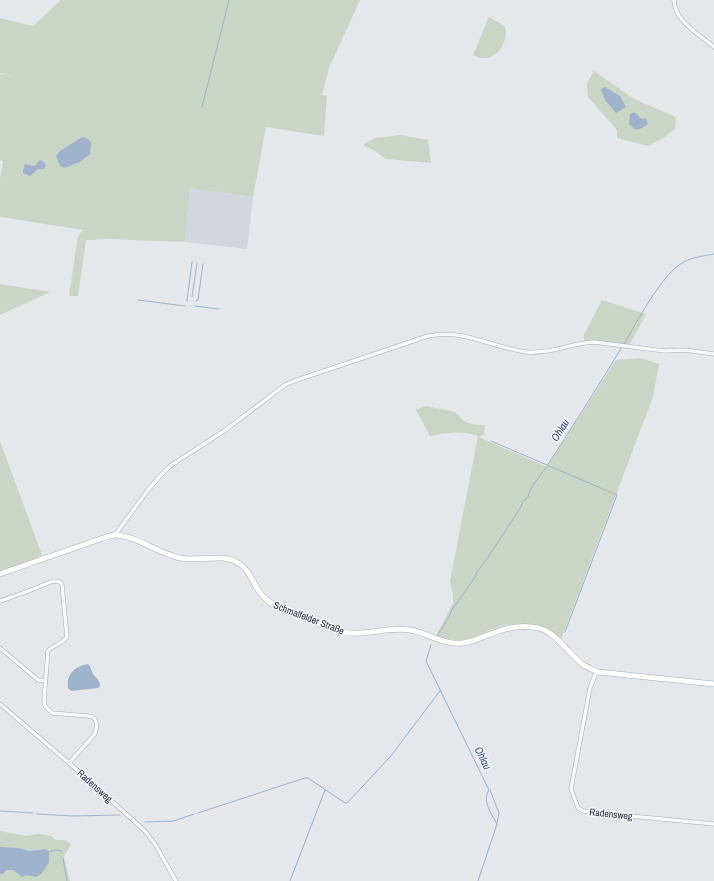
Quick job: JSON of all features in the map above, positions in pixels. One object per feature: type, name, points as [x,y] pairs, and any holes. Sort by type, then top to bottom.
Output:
[{"type":"main road","points":[[0,574],[115,535]]},
{"type":"main road","name":"Schmalfelder Straße","points":[[115,535],[126,537],[173,556],[186,559],[221,558],[240,563],[246,569],[260,594],[268,602],[280,609],[352,634],[397,629],[409,630],[440,641],[462,643],[506,628],[518,626],[539,628],[549,632],[581,663],[598,672],[714,684]]},
{"type":"street","points":[[674,0],[674,5],[678,14],[684,22],[714,47]]},
{"type":"street","points":[[115,535],[152,485],[170,466],[224,431],[277,391],[294,381],[428,336],[447,333],[462,335],[497,346],[528,352],[554,350],[584,342],[594,342],[665,351],[685,350],[714,354]]},
{"type":"street","points":[[0,601],[53,581],[60,582],[62,585],[67,637],[64,641],[51,648],[48,652],[45,681],[45,706],[48,711],[57,714],[93,716],[96,721],[96,732],[69,763]]},
{"type":"street","points":[[0,648],[38,680],[45,681]]},
{"type":"street","name":"Radensweg","points":[[598,672],[595,675],[590,688],[571,789],[578,808],[589,812],[714,824]]},
{"type":"street","name":"Radensweg","points":[[0,704],[144,830],[155,844],[176,881]]},
{"type":"shaded area","points":[[190,188],[253,197],[247,249],[185,242]]},
{"type":"green space","points":[[61,0],[360,0],[329,68],[322,95],[327,96],[324,136],[266,127],[253,197],[190,188],[185,242],[110,239],[86,240],[78,296],[69,296],[78,236],[83,230],[0,216],[0,178],[3,161],[0,160],[0,74],[13,76],[0,73],[0,18],[33,26]]},
{"type":"green space","points":[[489,17],[505,26],[506,31],[504,43],[493,56],[488,58],[480,58],[473,55]]},
{"type":"green space","points":[[594,71],[634,99],[676,117],[675,129],[663,138],[648,146],[617,138],[617,130],[588,97],[587,83]]},
{"type":"green space","points":[[400,135],[428,140],[431,163],[386,159],[363,145],[375,138]]},
{"type":"green space","points":[[0,284],[50,292],[0,315]]},
{"type":"green space","points":[[602,300],[646,314],[629,346],[584,342],[584,335]]},
{"type":"green space","points":[[641,358],[659,364],[653,397],[561,640],[554,633],[546,629],[529,624],[501,626],[467,640],[452,640],[436,636],[453,603],[453,594],[450,581],[478,436],[471,434],[449,433],[430,436],[416,410],[426,406],[455,412],[468,423],[485,425],[484,435],[479,437],[547,467],[616,360]]},
{"type":"green space","points":[[0,441],[42,555],[25,564],[0,573]]},
{"type":"green space","points":[[0,831],[26,836],[38,834],[51,836],[56,840],[65,840],[71,844],[64,857],[70,881],[0,881],[0,874],[3,874],[7,870],[13,870],[18,873],[36,877],[49,863],[46,849],[29,851],[19,848],[0,847]]},
{"type":"water","points":[[605,87],[620,96],[626,107],[616,113],[605,100],[601,89]]},
{"type":"water","points":[[634,112],[642,119],[646,118],[648,124],[636,130],[629,124],[630,114]]},
{"type":"water","points":[[82,137],[88,139],[91,143],[90,154],[80,162],[64,168],[60,166],[56,156],[60,151]]},
{"type":"water","points":[[40,160],[46,165],[44,169],[38,169],[30,176],[23,173],[25,164],[35,166]]},
{"type":"water","points":[[88,664],[93,674],[99,681],[100,686],[98,688],[71,691],[68,688],[68,679],[70,675],[75,669]]},
{"type":"water","points":[[0,847],[19,848],[29,851],[46,849],[49,852],[49,863],[41,874],[36,877],[26,875],[22,877],[13,870],[7,870],[3,874],[0,874]]},
{"type":"waterway","points":[[202,107],[229,0]]},
{"type":"waterway","name":"Ohlau","points":[[624,344],[643,311],[667,276],[684,262],[714,254]]},
{"type":"waterway","points":[[187,301],[192,262]]},
{"type":"waterway","points":[[192,297],[197,263]]},
{"type":"waterway","points":[[196,301],[198,300],[203,264]]},
{"type":"waterway","points":[[138,300],[185,306]]},
{"type":"waterway","points":[[195,306],[219,309]]},
{"type":"waterway","name":"Ohlau","points":[[437,636],[451,611],[521,507],[522,502],[528,497],[532,487],[594,393],[622,347]]},
{"type":"waterway","points":[[491,441],[617,495],[565,632]]},
{"type":"waterway","name":"Ohlau","points":[[431,645],[426,661],[489,790],[486,798],[487,803],[497,824],[478,881]]},
{"type":"waterway","points":[[198,813],[305,778],[308,778],[347,803],[390,757],[440,691]]},
{"type":"waterway","points":[[290,881],[325,790]]},
{"type":"waterway","points":[[490,790],[499,813],[497,823]]},
{"type":"waterway","points":[[0,811],[33,813]]},
{"type":"waterway","points":[[37,814],[73,816],[120,815]]},
{"type":"waterway","points":[[145,822],[174,821],[194,814]]},
{"type":"waterway","points":[[49,852],[55,850]]},
{"type":"waterway","points":[[56,850],[61,851],[62,853]]},
{"type":"waterway","points":[[63,858],[67,881]]}]
